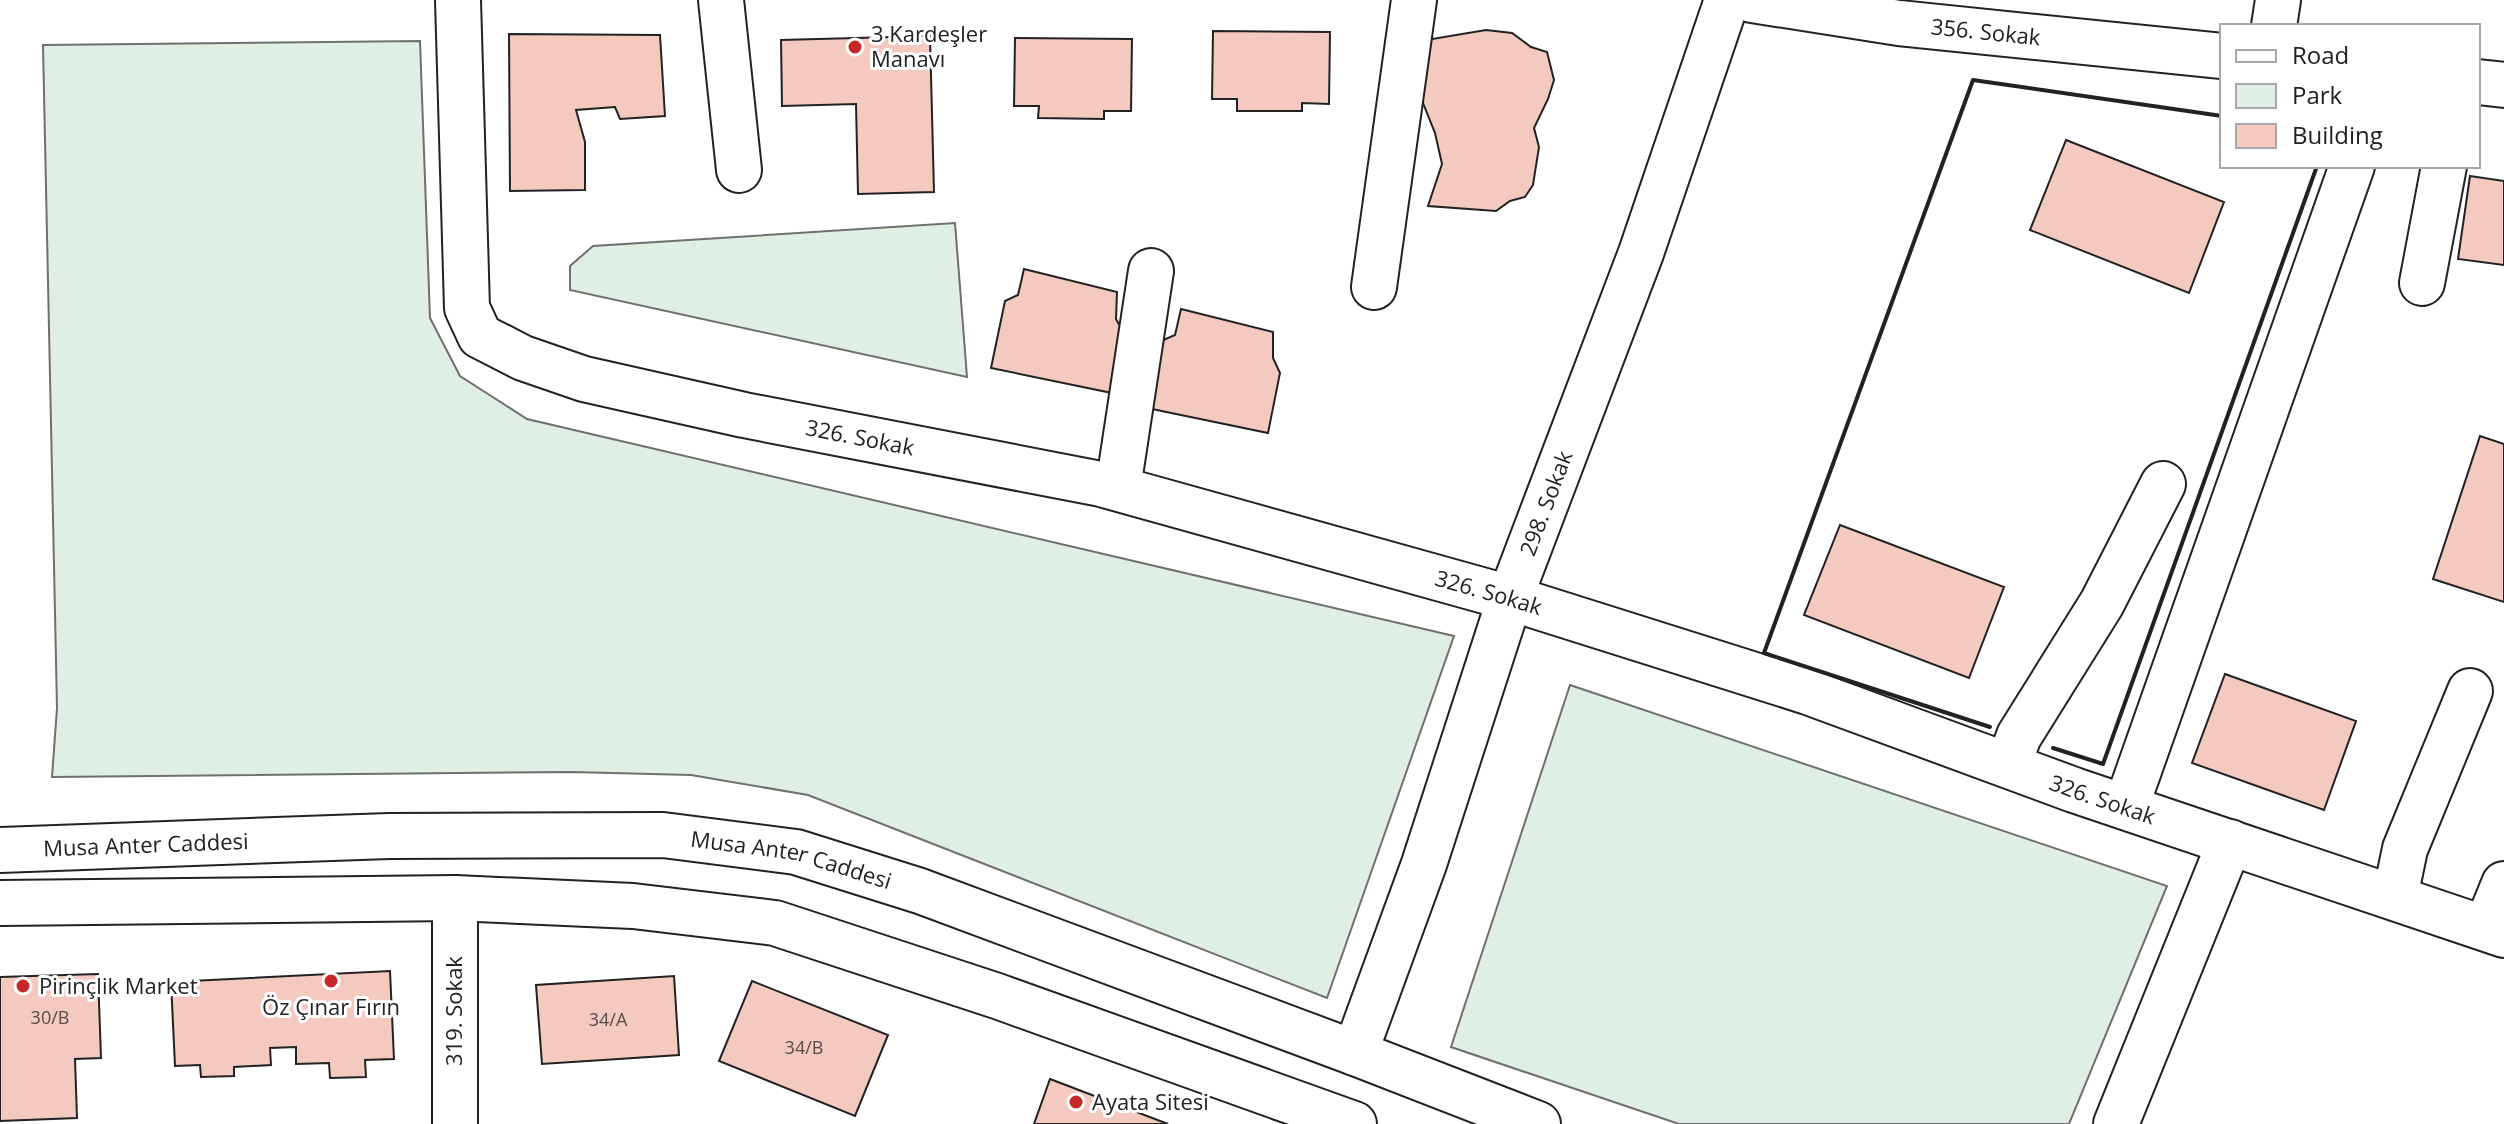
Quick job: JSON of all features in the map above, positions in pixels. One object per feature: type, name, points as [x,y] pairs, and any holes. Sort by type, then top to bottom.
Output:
[{"type":"street","name":"326. Sokak","points":[[458,0],[467,308],[480,336],[523,358],[584,379],[744,415],[1118,488],[1510,598],[1808,692],[2126,807],[2495,931]]},
{"type":"street","points":[[721,0],[739,170]]},
{"type":"street","points":[[1374,287],[1414,0]]},
{"type":"street","name":"298. Sokak","points":[[1355,1053],[1424,864],[1510,598],[1641,253],[1727,0]]},
{"type":"street","name":"356. Sokak","points":[[1752,0],[1899,23],[1959,14],[2220,56]]},
{"type":"street","points":[[2274,24],[2278,0]]},
{"type":"street","points":[[2480,82],[2504,85]]},
{"type":"street","points":[[2126,807],[2351,168]]},
{"type":"street","points":[[2422,283],[2444,168]]},
{"type":"street","points":[[1118,488],[1151,271]]},
{"type":"street","points":[[2008,765],[2019,736],[2102,603],[2163,484]]},
{"type":"street","points":[[2395,897],[2405,849],[2470,691]]},
{"type":"street","name":"Musa Anter Caddesi","points":[[0,850],[389,836],[663,835],[796,852],[920,891],[1538,1124]]},
{"type":"street","points":[[2123,1122],[2230,842]]},
{"type":"street","points":[[2495,931],[2504,884]]},
{"type":"street","points":[[0,903],[455,898],[633,906],[775,923],[997,996],[1339,1121]]},
{"type":"street","name":"319. Sokak","points":[[455,898],[455,1124]]},
{"type":"green space","points":[[420,41],[430,318],[460,376],[527,419],[1454,636],[1327,998],[808,795],[691,775],[571,772],[52,777],[57,708],[43,45]]},
{"type":"green space","points":[[955,223],[967,377],[570,290],[570,266],[593,246]]},
{"type":"green space","points":[[1570,685],[2167,886],[2069,1124],[1679,1124],[1451,1047]]},
{"type":"building","points":[[1486,30],[1512,33],[1531,47],[1547,52],[1554,80],[1534,128],[1539,147],[1533,185],[1525,197],[1510,201],[1496,211],[1428,206],[1442,164],[1435,133],[1421,98],[1420,41]]},
{"type":"building","points":[[1213,31],[1330,32],[1329,104],[1302,103],[1302,111],[1237,111],[1237,99],[1212,99]]},
{"type":"building","points":[[509,34],[660,35],[665,116],[620,119],[615,107],[576,110],[585,142],[585,190],[510,191]]},
{"type":"building","points":[[930,36],[934,192],[858,194],[856,104],[782,106],[781,40]]},
{"type":"building","points":[[1015,38],[1132,39],[1131,111],[1104,111],[1104,119],[1038,118],[1039,106],[1014,106]]},
{"type":"building","points":[[2066,140],[2224,202],[2189,293],[2030,230]]},
{"type":"building","points":[[2470,176],[2504,181],[2504,265],[2458,259]]},
{"type":"building","points":[[1024,269],[1117,292],[1116,319],[1124,333],[1112,393],[991,368],[1005,301],[1018,295]]},
{"type":"building","points":[[1181,309],[1273,332],[1273,358],[1280,373],[1268,433],[1147,408],[1161,341],[1175,335]]},
{"type":"building","points":[[2480,436],[2504,444],[2504,602],[2433,579]]},
{"type":"building","points":[[1840,525],[2004,587],[1969,678],[1804,615]]},
{"type":"building","points":[[2225,674],[2356,721],[2324,810],[2192,763]]},
{"type":"building","points":[[390,971],[394,1059],[365,1060],[366,1077],[330,1078],[329,1063],[296,1064],[296,1047],[270,1048],[271,1065],[234,1067],[234,1076],[201,1077],[200,1065],[175,1066],[171,982]]},
{"type":"building","points":[[98,974],[101,1058],[75,1059],[77,1118],[0,1121],[0,977]]},
{"type":"building","points":[[674,976],[679,1055],[542,1064],[536,985]]},
{"type":"building","points":[[752,981],[888,1035],[855,1116],[719,1061]]},
{"type":"building","name":"Ayata Sitesi","points":[[1050,1079],[1168,1124],[1034,1124]]},
{"type":"wall","points":[[1990,727],[1764,653],[1973,80],[2220,116]]},
{"type":"wall","points":[[2053,748],[2103,764],[2316,168]]},
{"type":"place","name":"3 Kardeşler Manavı","points":[[855,47]]},
{"type":"place","name":"Öz Çınar Fırın","points":[[331,981]]},
{"type":"place","name":"Pirinçlik Market","points":[[23,986]]},
{"type":"place","name":"Ayata Sitesi","points":[[1076,1102]]}]
